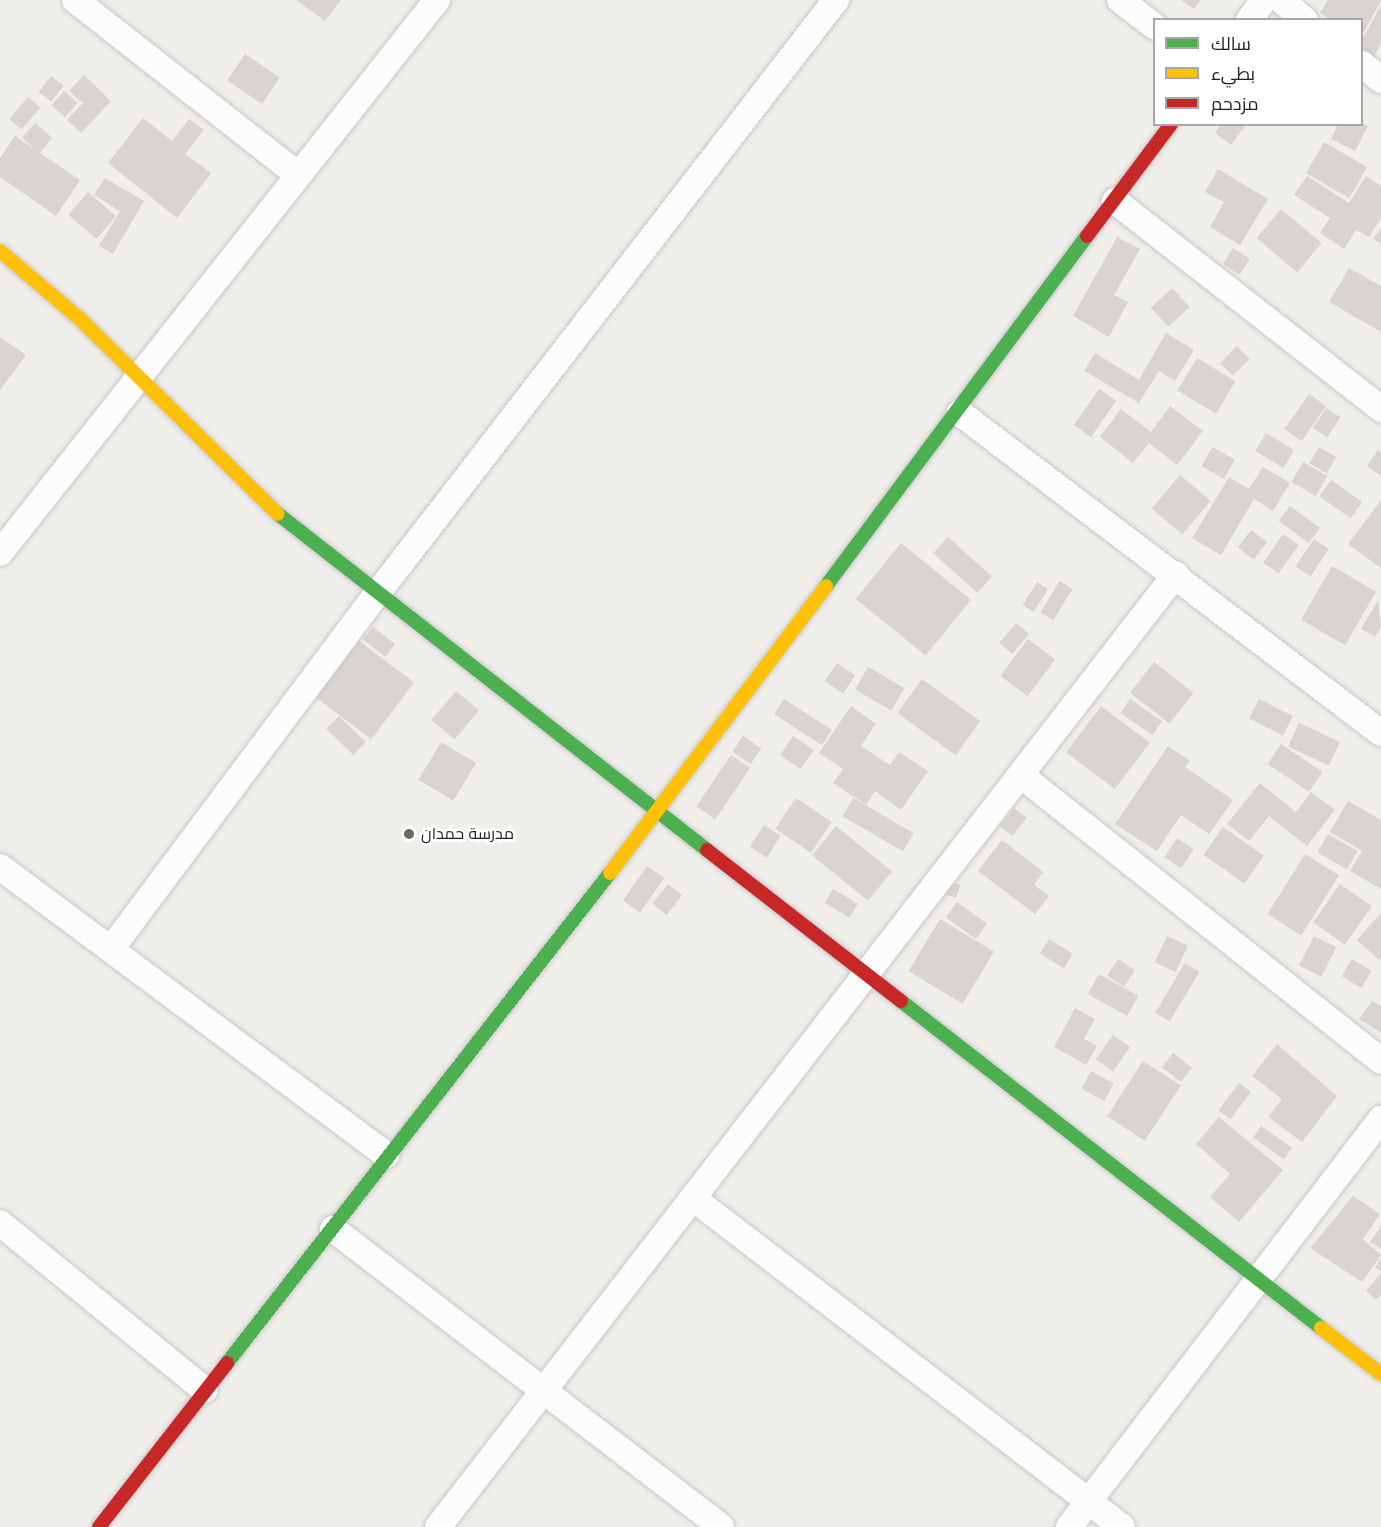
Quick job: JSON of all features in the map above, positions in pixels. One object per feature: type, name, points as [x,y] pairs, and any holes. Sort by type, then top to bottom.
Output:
[{"type":"street","points":[[75,0],[297,174]]},
{"type":"street","points":[[0,554],[140,380],[297,174],[437,0]]},
{"type":"street","points":[[111,949],[376,594],[836,0]]},
{"type":"street","points":[[1120,0],[1153,25]]},
{"type":"street","points":[[1250,18],[1264,0]]},
{"type":"street","points":[[1281,0],[1303,18]]},
{"type":"street","points":[[1363,65],[1381,80]]},
{"type":"street","points":[[99,1527],[333,1229],[386,1155],[655,815],[960,413],[1170,126]]},
{"type":"street","points":[[1115,201],[1381,409]]},
{"type":"street","points":[[0,251],[140,380],[280,516],[655,815],[1261,1279],[1381,1374]]},
{"type":"street","points":[[960,413],[1378,725]]},
{"type":"street","points":[[438,1527],[694,1199],[864,975],[1023,777],[1176,574]]},
{"type":"street","points":[[1023,777],[1381,1061]]},
{"type":"street","points":[[0,867],[386,1155]]},
{"type":"street","points":[[1069,1527],[1261,1279],[1381,1119]]},
{"type":"street","points":[[694,1199],[1122,1527]]},
{"type":"street","points":[[0,1223],[205,1390]]},
{"type":"street","points":[[333,1229],[545,1387],[721,1527]]},
{"type":"building","points":[[296,0],[341,0],[325,21]]},
{"type":"building","points":[[1181,0],[1200,0],[1194,9]]},
{"type":"building","points":[[1328,0],[1381,0],[1363,33],[1363,18],[1328,18],[1320,13]]},
{"type":"building","points":[[1381,5],[1381,44],[1374,56],[1363,50],[1363,38]]},
{"type":"building","points":[[245,54],[280,77],[262,104],[227,81]]},
{"type":"building","points":[[84,75],[111,101],[81,133],[67,120],[83,103],[69,91]]},
{"type":"building","points":[[51,76],[64,86],[51,102],[39,92]]},
{"type":"building","points":[[64,91],[78,103],[65,117],[52,105]]},
{"type":"building","points":[[28,97],[40,107],[22,129],[9,119]]},
{"type":"building","points":[[143,118],[172,141],[189,119],[204,130],[185,154],[211,173],[177,218],[108,163]]},
{"type":"building","points":[[35,123],[52,138],[39,153],[22,138]]},
{"type":"building","points":[[1363,124],[1368,126],[1355,151],[1331,139],[1337,126],[1363,126]]},
{"type":"building","points":[[1220,126],[1245,126],[1231,145],[1215,133]]},
{"type":"building","points":[[15,136],[80,180],[56,216],[0,177],[0,158]]},
{"type":"building","points":[[1324,142],[1367,167],[1349,198],[1306,173]]},
{"type":"building","points":[[1218,169],[1268,199],[1240,245],[1210,227],[1224,202],[1205,192]]},
{"type":"building","points":[[1307,176],[1349,203],[1366,176],[1381,186],[1381,218],[1369,237],[1356,230],[1344,249],[1320,233],[1330,218],[1294,195]]},
{"type":"building","points":[[105,178],[144,201],[113,254],[99,246],[120,211],[94,195]]},
{"type":"building","points":[[88,192],[116,216],[96,239],[68,215]]},
{"type":"building","points":[[1281,209],[1322,243],[1297,272],[1257,238]]},
{"type":"building","points":[[1381,228],[1381,244],[1373,239]]},
{"type":"building","points":[[1117,237],[1140,249],[1114,295],[1128,302],[1109,337],[1073,316]]},
{"type":"building","points":[[1233,248],[1250,259],[1239,275],[1223,264]]},
{"type":"building","points":[[1349,268],[1381,286],[1381,332],[1329,302]]},
{"type":"building","points":[[1172,288],[1190,307],[1169,327],[1151,308]]},
{"type":"building","points":[[1166,333],[1194,350],[1175,381],[1159,371],[1139,403],[1084,371],[1095,353],[1139,380]]},
{"type":"building","points":[[0,337],[26,355],[0,390]]},
{"type":"building","points":[[1237,346],[1250,359],[1233,376],[1220,363]]},
{"type":"building","points":[[1197,358],[1236,381],[1216,414],[1177,391]]},
{"type":"building","points":[[1099,389],[1116,401],[1091,437],[1074,425]]},
{"type":"building","points":[[1309,394],[1326,406],[1302,441],[1284,429]]},
{"type":"building","points":[[1170,406],[1203,431],[1177,465],[1149,443],[1133,463],[1100,437],[1121,409],[1151,432]]},
{"type":"building","points":[[1326,408],[1340,417],[1327,437],[1313,428]]},
{"type":"building","points":[[1266,433],[1294,450],[1283,468],[1255,451]]},
{"type":"building","points":[[1212,447],[1235,460],[1224,479],[1201,466]]},
{"type":"building","points":[[1319,447],[1336,457],[1327,473],[1310,463]]},
{"type":"building","points":[[1378,450],[1381,452],[1381,476],[1367,466]]},
{"type":"building","points":[[1303,462],[1327,476],[1316,496],[1292,482]]},
{"type":"building","points":[[1263,467],[1290,483],[1273,511],[1254,499],[1221,555],[1192,538],[1229,477],[1249,489]]},
{"type":"building","points":[[1180,475],[1211,501],[1182,534],[1152,509]]},
{"type":"building","points":[[1331,480],[1362,502],[1351,518],[1320,496]]},
{"type":"building","points":[[1381,500],[1381,568],[1348,544]]},
{"type":"building","points":[[1290,506],[1320,528],[1309,543],[1279,521]]},
{"type":"building","points":[[1251,530],[1267,542],[1254,560],[1238,548]]},
{"type":"building","points":[[1283,534],[1299,545],[1278,574],[1263,563]]},
{"type":"building","points":[[948,537],[992,576],[977,593],[933,553]]},
{"type":"building","points":[[1314,539],[1329,549],[1310,576],[1296,566]]},
{"type":"building","points":[[901,543],[971,600],[926,656],[856,599]]},
{"type":"building","points":[[1332,566],[1376,592],[1345,645],[1301,620]]},
{"type":"building","points":[[1060,581],[1073,589],[1053,620],[1040,612]]},
{"type":"building","points":[[1037,582],[1048,589],[1034,612],[1023,605]]},
{"type":"building","points":[[1378,600],[1381,627],[1375,637],[1361,629]]},
{"type":"building","points":[[1016,623],[1029,634],[1012,654],[999,643]]},
{"type":"building","points":[[373,627],[395,644],[385,657],[363,640]]},
{"type":"building","points":[[1028,639],[1055,659],[1027,696],[1000,676]]},
{"type":"building","points":[[359,641],[414,683],[371,739],[316,698]]},
{"type":"building","points":[[1154,662],[1193,693],[1169,724],[1130,693]]},
{"type":"building","points":[[837,663],[855,675],[843,694],[825,681]]},
{"type":"building","points":[[868,667],[904,688],[891,711],[855,690]]},
{"type":"building","points":[[922,679],[980,721],[956,755],[897,713]]},
{"type":"building","points":[[456,691],[479,710],[455,739],[432,720]]},
{"type":"building","points":[[784,699],[832,730],[822,745],[774,714]]},
{"type":"building","points":[[1130,699],[1162,721],[1152,735],[1120,713]]},
{"type":"building","points":[[1259,699],[1293,716],[1283,736],[1249,719]]},
{"type":"building","points":[[851,706],[876,724],[861,746],[890,765],[899,752],[928,771],[901,810],[875,791],[866,805],[833,783],[843,769],[819,753]]},
{"type":"building","points":[[1101,706],[1150,743],[1115,789],[1066,752]]},
{"type":"building","points":[[339,716],[366,742],[353,755],[326,729]]},
{"type":"building","points":[[1299,723],[1340,742],[1329,766],[1288,747]]},
{"type":"building","points":[[743,736],[761,748],[751,764],[732,752]]},
{"type":"building","points":[[793,736],[814,750],[801,769],[780,755]]},
{"type":"building","points":[[441,742],[476,763],[453,801],[418,780]]},
{"type":"building","points":[[1281,744],[1322,772],[1309,792],[1268,764]]},
{"type":"building","points":[[1168,746],[1190,761],[1185,767],[1233,800],[1209,834],[1181,815],[1157,851],[1115,824]]},
{"type":"building","points":[[731,755],[750,768],[715,819],[696,806]]},
{"type":"building","points":[[1260,783],[1296,812],[1311,792],[1335,810],[1307,846],[1269,816],[1249,841],[1227,824]]},
{"type":"building","points":[[796,798],[832,822],[811,853],[775,829]]},
{"type":"building","points":[[853,798],[914,833],[903,851],[842,816]]},
{"type":"building","points":[[1348,801],[1381,820],[1381,889],[1350,871],[1362,851],[1330,832]]},
{"type":"building","points":[[1014,808],[1027,818],[1012,836],[1000,826]]},
{"type":"building","points":[[764,825],[781,836],[767,858],[750,847]]},
{"type":"building","points":[[836,826],[892,871],[868,901],[812,856]]},
{"type":"building","points":[[1223,827],[1264,856],[1244,884],[1203,855]]},
{"type":"building","points":[[1328,834],[1357,851],[1347,869],[1318,852]]},
{"type":"building","points":[[1177,838],[1194,849],[1181,868],[1164,857]]},
{"type":"building","points":[[1002,840],[1043,872],[1034,885],[1049,896],[1035,914],[978,871]]},
{"type":"building","points":[[1305,854],[1339,875],[1301,935],[1267,914]]},
{"type":"building","points":[[647,866],[664,878],[640,912],[623,900]]},
{"type":"building","points":[[939,877],[961,885],[956,898],[934,890]]},
{"type":"building","points":[[668,884],[682,895],[667,915],[653,904]]},
{"type":"building","points":[[1340,884],[1372,906],[1345,945],[1313,923]]},
{"type":"building","points":[[833,889],[858,904],[850,918],[825,903]]},
{"type":"building","points":[[957,902],[987,924],[976,939],[946,917]]},
{"type":"building","points":[[1381,913],[1381,958],[1379,960],[1357,940]]},
{"type":"building","points":[[940,919],[994,951],[963,1004],[909,971]]},
{"type":"building","points":[[1167,936],[1188,946],[1176,972],[1155,962]]},
{"type":"building","points":[[1314,936],[1336,947],[1321,977],[1299,965]]},
{"type":"building","points":[[1049,939],[1073,954],[1064,968],[1040,953]]},
{"type":"building","points":[[1118,959],[1135,970],[1124,987],[1107,976]]},
{"type":"building","points":[[1352,959],[1372,971],[1361,988],[1342,976]]},
{"type":"building","points":[[1185,963],[1200,972],[1170,1021],[1155,1013]]},
{"type":"building","points":[[1099,974],[1138,996],[1127,1016],[1088,994]]},
{"type":"building","points":[[1372,1001],[1381,1006],[1381,1033],[1359,1019]]},
{"type":"building","points":[[1075,1008],[1095,1019],[1084,1039],[1097,1046],[1086,1065],[1054,1047]]},
{"type":"building","points":[[1113,1035],[1130,1047],[1113,1072],[1096,1060]]},
{"type":"building","points":[[1277,1044],[1337,1096],[1302,1142],[1268,1117],[1282,1099],[1252,1076]]},
{"type":"building","points":[[1173,1053],[1192,1068],[1181,1082],[1162,1067]]},
{"type":"building","points":[[1143,1061],[1181,1086],[1145,1141],[1107,1116]]},
{"type":"building","points":[[1091,1071],[1114,1084],[1104,1101],[1081,1088]]},
{"type":"building","points":[[1239,1083],[1251,1092],[1231,1119],[1219,1110]]},
{"type":"building","points":[[1219,1117],[1283,1170],[1239,1222],[1210,1197],[1230,1174],[1196,1144]]},
{"type":"building","points":[[1261,1126],[1292,1148],[1284,1159],[1253,1137]]},
{"type":"building","points":[[1353,1196],[1380,1214],[1363,1239],[1381,1255],[1362,1282],[1310,1248]]},
{"type":"building","points":[[1381,1226],[1381,1249],[1370,1242]]},
{"type":"building","points":[[1381,1258],[1381,1271],[1375,1268]]},
{"type":"building","points":[[1381,1273],[1381,1295],[1376,1300],[1366,1291]]},
{"type":"traffic: fast","points":[[826,586],[1087,236]]},
{"type":"traffic: fast","points":[[278,514],[707,850]]},
{"type":"traffic: fast","points":[[227,1363],[610,873]]},
{"type":"traffic: fast","points":[[901,1001],[1321,1328]]},
{"type":"traffic: slow","points":[[0,251],[81,320],[278,514]]},
{"type":"traffic: slow","points":[[610,873],[826,586]]},
{"type":"traffic: slow","points":[[1321,1328],[1381,1374]]},
{"type":"traffic: jam","points":[[1087,236],[1170,126]]},
{"type":"traffic: jam","points":[[707,850],[901,1001]]},
{"type":"traffic: jam","points":[[99,1527],[227,1363]]},
{"type":"place","name":"مدرسة حمدان","points":[[409,834]]}]
